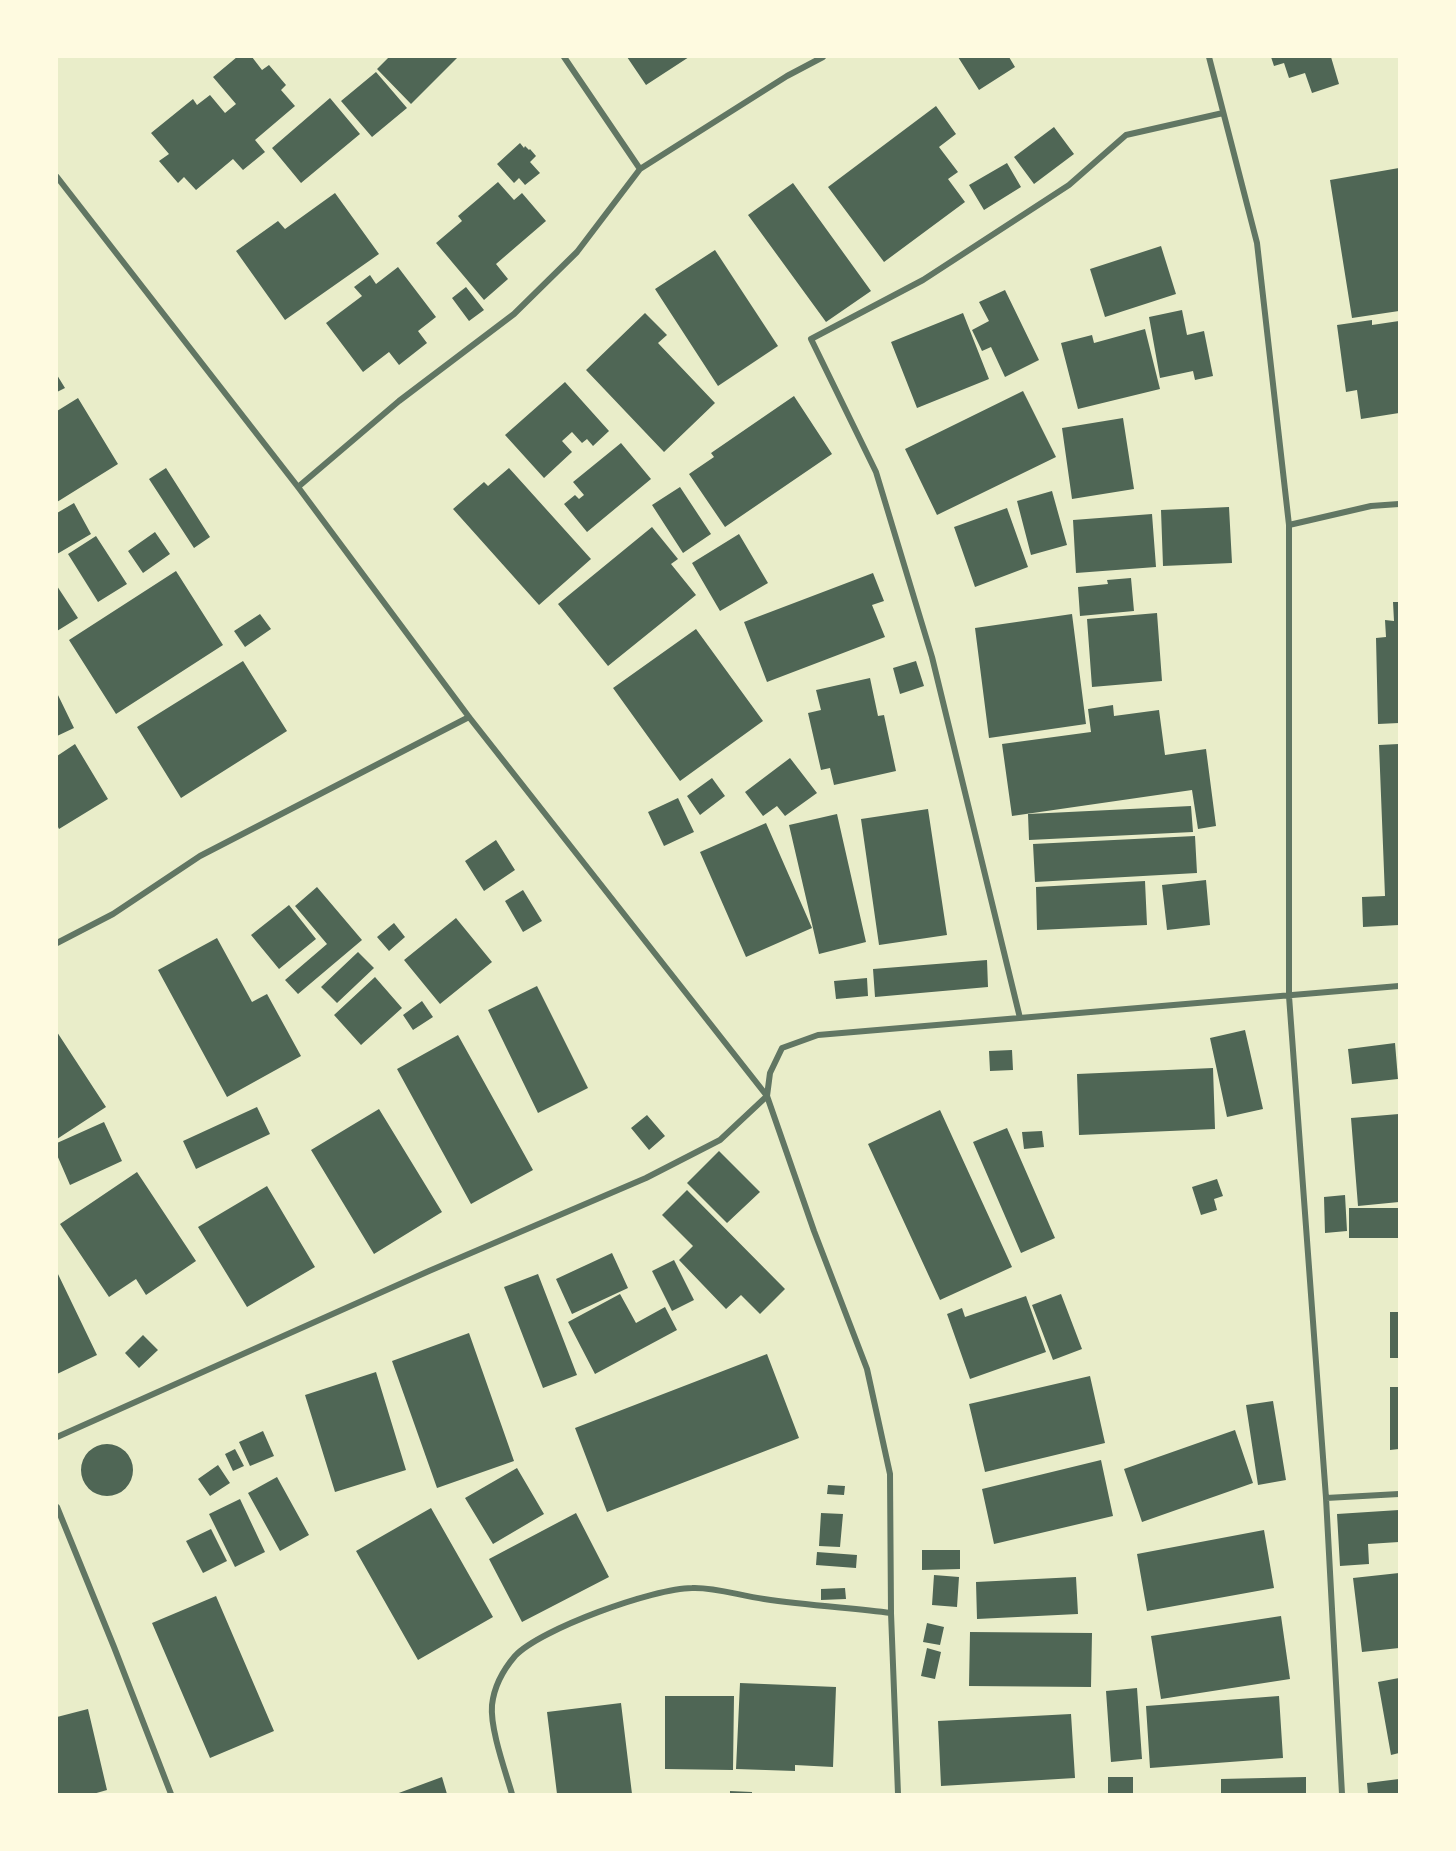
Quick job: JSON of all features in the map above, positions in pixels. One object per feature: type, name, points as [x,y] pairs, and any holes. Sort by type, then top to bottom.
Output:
[{"type":"street","points":[[564,57],[640,169]]},
{"type":"street","points":[[298,487],[399,401],[514,314],[577,252],[640,169],[787,76],[823,57]]},
{"type":"street","points":[[1209,57],[1257,243],[1289,525],[1289,996],[1326,1498],[1342,1794]]},
{"type":"street","points":[[1020,1018],[932,657],[876,472],[811,339],[923,280],[962,255],[1069,185],[1126,135],[1223,113]]},
{"type":"street","points":[[57,177],[298,487],[469,717],[767,1096],[814,1231],[867,1369],[890,1474],[891,1613],[898,1794]]},
{"type":"street","points":[[1289,525],[1371,506],[1399,504]]},
{"type":"street","points":[[57,943],[113,914],[200,856],[469,717]]},
{"type":"street","points":[[57,1437],[429,1271],[646,1178],[720,1140],[767,1096],[770,1072],[782,1048],[818,1035],[1399,986]]},
{"type":"street","points":[[1326,1498],[1399,1494]]},
{"type":"street","points":[[57,1507],[171,1794]]},
{"type":"street","points":[[512,1794],[493,1724],[492,1707],[495,1689],[504,1671],[516,1655],[537,1640],[602,1611],[658,1593],[692,1587],[722,1590],[763,1599],[891,1613]]},
{"type":"building","points":[[237,57],[252,57],[262,70],[269,65],[286,85],[281,90],[295,106],[255,140],[265,152],[243,170],[233,159],[196,190],[184,177],[178,183],[159,161],[169,154],[151,133],[193,99],[197,105],[210,95],[225,113],[236,104],[213,77]]},
{"type":"building","points":[[389,57],[458,57],[411,104],[377,69]]},
{"type":"building","points":[[627,57],[689,57],[646,85]]},
{"type":"building","points":[[958,57],[1009,57],[1015,67],[979,90]]},
{"type":"building","points":[[1271,57],[1331,57],[1339,84],[1312,93],[1305,73],[1289,78],[1284,63],[1274,66]]},
{"type":"building","points":[[376,72],[407,108],[372,137],[341,101]]},
{"type":"building","points":[[330,98],[360,134],[301,183],[272,148]]},
{"type":"building","points":[[936,106],[956,134],[939,147],[958,172],[948,179],[965,202],[884,262],[828,187]]},
{"type":"building","points":[[1054,127],[1074,154],[1034,184],[1014,157]]},
{"type":"building","points":[[520,143],[536,156],[530,162],[540,173],[525,185],[519,178],[514,183],[497,164]]},
{"type":"building","points":[[1007,163],[1021,187],[984,210],[969,185]]},
{"type":"building","points":[[1399,168],[1399,311],[1352,318],[1330,180]]},
{"type":"building","points":[[498,182],[514,200],[522,193],[546,221],[496,264],[508,279],[484,300],[436,243],[462,221],[458,216]]},
{"type":"building","points":[[793,183],[871,291],[826,322],[748,215]]},
{"type":"building","points":[[335,193],[379,254],[285,320],[236,251],[278,221],[285,229]]},
{"type":"building","points":[[1161,246],[1176,294],[1105,317],[1090,269]]},
{"type":"building","points":[[715,250],[778,346],[718,386],[655,289]]},
{"type":"building","points":[[398,267],[436,317],[418,331],[427,343],[399,365],[389,352],[363,372],[326,323],[362,296],[354,287],[370,275],[376,284]]},
{"type":"building","points":[[466,287],[484,310],[469,321],[452,298]]},
{"type":"building","points":[[1005,290],[1039,360],[1005,377],[991,347],[982,351],[972,330],[989,321],[979,302]]},
{"type":"building","points":[[1182,310],[1187,335],[1204,331],[1213,376],[1195,380],[1193,371],[1160,378],[1149,317]]},
{"type":"building","points":[[645,313],[667,335],[658,343],[715,403],[664,452],[586,370]]},
{"type":"building","points":[[963,313],[989,379],[917,408],[891,342]]},
{"type":"building","points":[[1372,320],[1372,325],[1399,321],[1399,413],[1361,419],[1357,390],[1346,392],[1337,325]]},
{"type":"building","points":[[1145,329],[1160,389],[1078,409],[1061,343],[1092,335],[1094,343]]},
{"type":"building","points":[[57,375],[65,388],[57,392]]},
{"type":"building","points":[[565,382],[609,431],[593,446],[587,439],[582,443],[572,432],[562,441],[572,452],[544,478],[505,435]]},
{"type":"building","points":[[1023,391],[1056,457],[937,515],[905,449]]},
{"type":"building","points":[[794,396],[832,454],[725,527],[689,474],[714,457],[711,453]]},
{"type":"building","points":[[78,398],[118,464],[57,502],[57,411]]},
{"type":"building","points":[[1123,418],[1134,489],[1072,499],[1062,428]]},
{"type":"building","points":[[621,443],[651,479],[587,532],[564,504],[575,495],[579,499],[584,495],[573,482]]},
{"type":"building","points":[[166,468],[210,537],[194,548],[149,479]]},
{"type":"building","points":[[509,468],[591,559],[539,605],[453,509],[484,482],[488,486]]},
{"type":"building","points":[[680,487],[711,534],[683,553],[652,505]]},
{"type":"building","points":[[1052,491],[1067,545],[1031,555],[1017,501]]},
{"type":"building","points":[[74,503],[91,534],[57,554],[57,513]]},
{"type":"building","points":[[1229,507],[1232,563],[1163,566],[1161,510]]},
{"type":"building","points":[[1007,508],[1028,567],[975,587],[954,527]]},
{"type":"building","points":[[1152,514],[1156,567],[1076,573],[1073,520]]},
{"type":"building","points":[[652,527],[678,559],[671,564],[696,595],[608,666],[558,604]]},
{"type":"building","points":[[155,532],[170,554],[143,573],[128,551]]},
{"type":"building","points":[[739,534],[768,583],[720,611],[692,563]]},
{"type":"building","points":[[96,536],[127,584],[98,602],[68,554]]},
{"type":"building","points":[[176,571],[223,645],[116,714],[69,640]]},
{"type":"building","points":[[873,573],[884,601],[872,605],[885,637],[767,682],[744,622]]},
{"type":"building","points":[[1131,578],[1134,611],[1080,616],[1078,587],[1108,584],[1107,580]]},
{"type":"building","points":[[57,586],[78,618],[57,631]]},
{"type":"building","points":[[1393,602],[1399,602],[1399,723],[1378,724],[1376,638],[1386,637],[1385,620],[1394,621]]},
{"type":"building","points":[[1157,613],[1162,681],[1092,687],[1087,619]]},
{"type":"building","points":[[260,614],[271,629],[245,647],[234,631]]},
{"type":"building","points":[[1072,614],[1086,724],[989,738],[975,628]]},
{"type":"building","points":[[696,629],[763,721],[680,781],[613,688]]},
{"type":"building","points":[[243,661],[287,731],[181,798],[137,727]]},
{"type":"building","points":[[916,661],[924,686],[900,694],[893,668]]},
{"type":"building","points":[[870,678],[878,716],[884,715],[896,771],[834,785],[830,768],[821,770],[808,713],[821,710],[816,690]]},
{"type":"building","points":[[57,693],[74,728],[57,736]]},
{"type":"building","points":[[1113,705],[1114,716],[1159,710],[1165,755],[1206,749],[1216,826],[1198,829],[1192,790],[1012,816],[1002,744],[1091,732],[1088,709]]},
{"type":"building","points":[[75,744],[108,799],[59,829],[57,825],[57,756]]},
{"type":"building","points":[[1399,744],[1399,925],[1363,927],[1362,897],[1385,896],[1379,745]]},
{"type":"building","points":[[790,758],[817,793],[785,816],[777,806],[763,816],[745,792]]},
{"type":"building","points":[[712,778],[725,796],[700,815],[687,796]]},
{"type":"building","points":[[678,798],[694,832],[664,846],[648,812]]},
{"type":"building","points":[[1191,806],[1193,832],[1029,840],[1028,814]]},
{"type":"building","points":[[928,809],[947,935],[879,945],[861,819]]},
{"type":"building","points":[[837,814],[866,942],[819,954],[789,825]]},
{"type":"building","points":[[766,823],[812,928],[746,957],[700,852]]},
{"type":"building","points":[[1195,836],[1197,873],[1035,882],[1033,844]]},
{"type":"building","points":[[496,840],[515,870],[484,891],[465,861]]},
{"type":"building","points":[[1206,880],[1210,925],[1167,930],[1162,885]]},
{"type":"building","points":[[1145,881],[1147,925],[1037,930],[1036,887]]},
{"type":"building","points":[[317,887],[362,940],[298,994],[285,980],[327,944],[295,906]]},
{"type":"building","points":[[523,890],[542,921],[523,932],[505,901]]},
{"type":"building","points":[[289,905],[316,939],[279,969],[251,935]]},
{"type":"building","points":[[456,918],[492,962],[440,1004],[404,960]]},
{"type":"building","points":[[394,923],[405,937],[389,951],[377,937]]},
{"type":"building","points":[[217,938],[252,1002],[267,994],[301,1056],[227,1097],[158,970]]},
{"type":"building","points":[[358,952],[374,968],[337,1003],[321,987]]},
{"type":"building","points":[[987,960],[988,987],[875,997],[873,969]]},
{"type":"building","points":[[375,977],[402,1008],[361,1045],[334,1015]]},
{"type":"building","points":[[867,978],[868,996],[836,999],[834,981]]},
{"type":"building","points":[[537,986],[588,1088],[538,1113],[488,1010]]},
{"type":"building","points":[[422,1001],[433,1017],[413,1030],[403,1015]]},
{"type":"building","points":[[1245,1030],[1263,1109],[1227,1117],[1210,1038]]},
{"type":"building","points":[[57,1032],[106,1107],[57,1139]]},
{"type":"building","points":[[458,1035],[533,1170],[471,1204],[397,1069]]},
{"type":"building","points":[[1395,1043],[1398,1079],[1352,1084],[1348,1049]]},
{"type":"building","points":[[1012,1050],[1013,1070],[990,1071],[989,1051]]},
{"type":"building","points":[[1213,1068],[1215,1129],[1079,1135],[1077,1074]]},
{"type":"building","points":[[257,1107],[270,1134],[196,1169],[183,1141]]},
{"type":"building","points":[[379,1109],[442,1212],[374,1254],[311,1150]]},
{"type":"building","points":[[940,1110],[1012,1267],[940,1300],[868,1144]]},
{"type":"building","points":[[1399,1114],[1399,1202],[1358,1206],[1351,1118]]},
{"type":"building","points":[[647,1115],[665,1136],[649,1150],[631,1128]]},
{"type":"building","points":[[104,1122],[122,1161],[70,1185],[57,1155],[57,1143]]},
{"type":"building","points":[[1007,1128],[1055,1238],[1021,1253],[973,1142]]},
{"type":"building","points":[[1042,1131],[1044,1147],[1024,1149],[1022,1132]]},
{"type":"building","points":[[719,1151],[760,1192],[727,1223],[687,1183]]},
{"type":"building","points":[[137,1172],[196,1261],[146,1295],[136,1279],[109,1297],[60,1224]]},
{"type":"building","points":[[1217,1179],[1223,1196],[1214,1199],[1217,1210],[1201,1215],[1192,1187]]},
{"type":"building","points":[[267,1186],[315,1267],[247,1307],[198,1227]]},
{"type":"building","points":[[687,1190],[785,1289],[760,1314],[741,1295],[726,1309],[679,1260],[693,1246],[662,1215]]},
{"type":"building","points":[[1345,1195],[1347,1231],[1325,1233],[1324,1197]]},
{"type":"building","points":[[1349,1208],[1399,1208],[1399,1238],[1349,1238]]},
{"type":"building","points":[[612,1253],[628,1288],[572,1314],[556,1279]]},
{"type":"building","points":[[674,1260],[694,1300],[672,1311],[652,1271]]},
{"type":"building","points":[[57,1272],[97,1355],[57,1374]]},
{"type":"building","points":[[538,1274],[577,1375],[543,1388],[504,1287]]},
{"type":"building","points":[[620,1294],[636,1323],[665,1307],[677,1330],[595,1374],[568,1322]]},
{"type":"building","points":[[1061,1294],[1082,1349],[1053,1360],[1032,1305]]},
{"type":"building","points":[[1026,1296],[1046,1352],[970,1379],[947,1314],[962,1308],[965,1317]]},
{"type":"building","points":[[1390,1312],[1399,1312],[1399,1358],[1390,1358]]},
{"type":"building","points":[[469,1333],[514,1461],[437,1488],[392,1361]]},
{"type":"building","points":[[143,1335],[158,1350],[139,1368],[125,1353]]},
{"type":"building","points":[[767,1354],[799,1438],[607,1512],[575,1428]]},
{"type":"building","points":[[376,1372],[406,1470],[335,1492],[305,1395]]},
{"type":"building","points":[[1090,1376],[1105,1443],[985,1472],[969,1404]]},
{"type":"building","points":[[1390,1387],[1399,1387],[1399,1449],[1390,1450]]},
{"type":"building","points":[[1273,1401],[1286,1480],[1258,1485],[1246,1405]]},
{"type":"building","points":[[1235,1430],[1253,1483],[1142,1522],[1124,1469]]},
{"type":"building","points":[[263,1431],[274,1456],[250,1466],[239,1442]]},
{"type":"building","points":[[107,1444],[117,1446],[125,1452],[131,1460],[133,1470],[131,1480],[125,1488],[117,1494],[107,1496],[97,1494],[89,1488],[83,1480],[81,1470],[83,1460],[89,1452],[97,1446]]},
{"type":"building","points":[[235,1449],[244,1466],[233,1471],[225,1454]]},
{"type":"building","points":[[1101,1460],[1113,1516],[994,1544],[982,1489]]},
{"type":"building","points":[[218,1465],[230,1483],[210,1496],[198,1479]]},
{"type":"building","points":[[517,1468],[544,1514],[493,1544],[465,1498]]},
{"type":"building","points":[[277,1477],[309,1535],[280,1551],[248,1493]]},
{"type":"building","points":[[828,1485],[845,1486],[844,1495],[827,1494]]},
{"type":"building","points":[[240,1499],[265,1552],[235,1567],[209,1514]]},
{"type":"building","points":[[431,1508],[493,1617],[418,1660],[356,1551]]},
{"type":"building","points":[[1399,1510],[1399,1542],[1368,1544],[1369,1564],[1340,1566],[1337,1514]]},
{"type":"building","points":[[576,1513],[609,1577],[522,1622],[489,1559]]},
{"type":"building","points":[[821,1513],[843,1514],[840,1547],[819,1546]]},
{"type":"building","points":[[211,1529],[227,1561],[203,1573],[186,1541]]},
{"type":"building","points":[[1264,1530],[1274,1588],[1147,1611],[1137,1554]]},
{"type":"building","points":[[922,1550],[960,1550],[960,1569],[922,1570]]},
{"type":"building","points":[[817,1552],[857,1555],[856,1568],[816,1565]]},
{"type":"building","points":[[1399,1573],[1399,1648],[1362,1652],[1353,1578]]},
{"type":"building","points":[[934,1575],[959,1577],[957,1607],[932,1605]]},
{"type":"building","points":[[1076,1577],[1078,1614],[977,1619],[976,1582]]},
{"type":"building","points":[[845,1588],[846,1599],[821,1600],[821,1589]]},
{"type":"building","points":[[216,1596],[274,1731],[210,1758],[152,1623]]},
{"type":"building","points":[[1281,1616],[1290,1679],[1161,1699],[1151,1636]]},
{"type":"building","points":[[927,1623],[944,1627],[940,1645],[923,1642]]},
{"type":"building","points":[[970,1632],[1092,1633],[1091,1687],[969,1686]]},
{"type":"building","points":[[927,1648],[941,1652],[935,1679],[921,1676]]},
{"type":"building","points":[[1399,1678],[1399,1753],[1391,1755],[1378,1682]]},
{"type":"building","points":[[740,1683],[836,1687],[833,1767],[795,1765],[795,1771],[736,1769]]},
{"type":"building","points":[[1137,1688],[1142,1759],[1111,1762],[1106,1691]]},
{"type":"building","points":[[665,1696],[734,1696],[733,1770],[665,1769]]},
{"type":"building","points":[[1279,1696],[1283,1758],[1150,1768],[1146,1706]]},
{"type":"building","points":[[621,1703],[632,1794],[557,1794],[547,1712]]},
{"type":"building","points":[[88,1709],[107,1790],[93,1794],[57,1794],[57,1717]]},
{"type":"building","points":[[1071,1714],[1075,1778],[941,1786],[938,1721]]},
{"type":"building","points":[[442,1777],[447,1794],[396,1794]]},
{"type":"building","points":[[1108,1777],[1133,1777],[1133,1794],[1108,1794]]},
{"type":"building","points":[[1306,1777],[1306,1794],[1221,1794],[1221,1779]]},
{"type":"building","points":[[1399,1779],[1399,1794],[1368,1794],[1367,1783]]},
{"type":"building","points":[[730,1791],[752,1792],[752,1794],[730,1794]]}]
